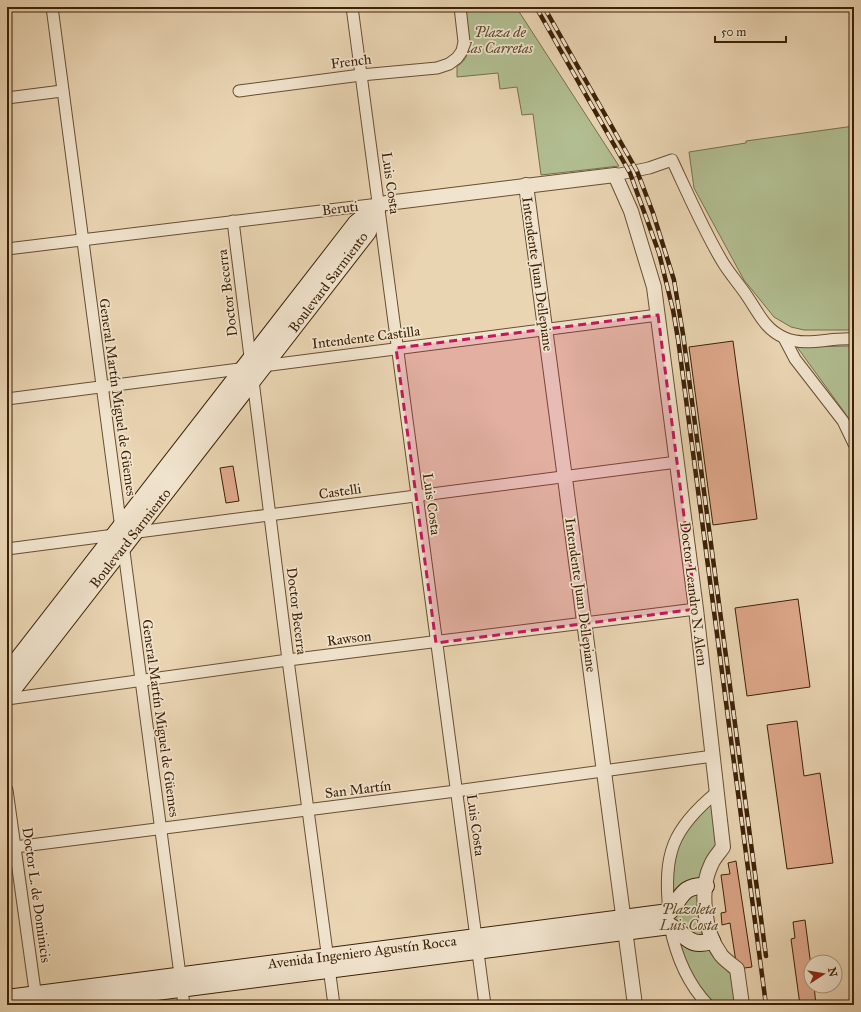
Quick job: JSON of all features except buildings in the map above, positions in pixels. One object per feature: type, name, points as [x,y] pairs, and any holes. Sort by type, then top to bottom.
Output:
[{"type":"main road","name":"Boulevard Sarmiento","points":[[7,673],[123,535],[253,368],[368,232],[379,204]]},
{"type":"main road","name":"Boulevard Sarmiento","points":[[7,698],[123,535]]},
{"type":"main road","points":[[706,886],[692,887],[684,891],[670,919],[692,942],[700,944],[712,941]]},
{"type":"main road","name":"Avenida Ingeniero Agustín Rocca","points":[[7,998],[36,1000],[670,919]]},
{"type":"main road","name":"Avenida Ingeniero Agustín Rocca","points":[[56,1005],[181,982]]},
{"type":"street","name":"General Martín Miguel de Güemes","points":[[52,7],[101,387],[123,535],[140,680],[184,1005]]},
{"type":"street","name":"Luis Costa","points":[[352,7],[379,204],[396,348],[485,1005]]},
{"type":"street","name":"French","points":[[239,91],[361,75],[437,68],[449,64],[457,58],[462,51],[464,42],[460,7]]},
{"type":"street","points":[[7,98],[62,91]]},
{"type":"street","name":"Beruti","points":[[7,249],[615,174],[649,168],[672,160],[702,224],[723,263],[748,298],[756,314],[768,327],[784,338]]},
{"type":"street","name":"Doctor Leandro N. Alem","points":[[615,174],[631,211],[646,254],[654,287],[696,609],[724,847],[710,865],[706,886],[705,906],[707,924],[712,941],[721,956],[737,969],[742,1005]]},
{"type":"street","name":"Intendente Juan Dellepiane","points":[[526,185],[635,1005]]},
{"type":"street","name":"Doctor Becerra","points":[[233,221],[253,368],[288,660],[334,1005]]},
{"type":"street","name":"Intendente Castilla","points":[[7,400],[658,315]]},
{"type":"street","points":[[784,338],[807,342],[841,338],[854,339]]},
{"type":"street","points":[[784,338],[795,359],[843,421],[854,444]]},
{"type":"street","name":"Castelli","points":[[7,549],[677,462]]},
{"type":"street","name":"Rawson","points":[[7,698],[288,660],[696,609]]},
{"type":"street","name":"San Martín","points":[[11,847],[456,791],[713,756]]},
{"type":"street","name":"Doctor L. de Dominicis","points":[[7,790],[11,847],[36,1000]]},
{"type":"street","points":[[708,1005],[699,996],[683,969],[670,919],[667,867],[673,843],[685,822],[700,806],[717,792]]},
{"type":"highlighted area","points":[[658,315],[696,609],[436,643],[396,348]]},
{"type":"green space","name":"Plaza de las Carretas","points":[[463,7],[516,7],[619,166],[541,175],[533,114],[522,115],[517,87],[500,89],[498,73],[457,77],[457,66],[467,55],[469,40]]},
{"type":"green space","points":[[854,126],[854,330],[804,330],[791,327],[774,317],[744,280],[694,188],[689,152],[746,143],[746,141]]},
{"type":"green space","points":[[848,346],[854,349],[854,432],[845,413],[797,347]]},
{"type":"green space","name":"Plazoleta Luis Costa","points":[[717,792],[723,847],[711,865],[707,924],[737,969],[742,1005],[708,1005],[699,996],[670,926],[669,912],[673,843]]},
{"type":"railway","points":[[536,7],[630,173],[659,253],[673,310],[766,1005]]},
{"type":"railway","points":[[544,7],[637,171],[653,213],[674,280],[683,334],[766,956]]}]
